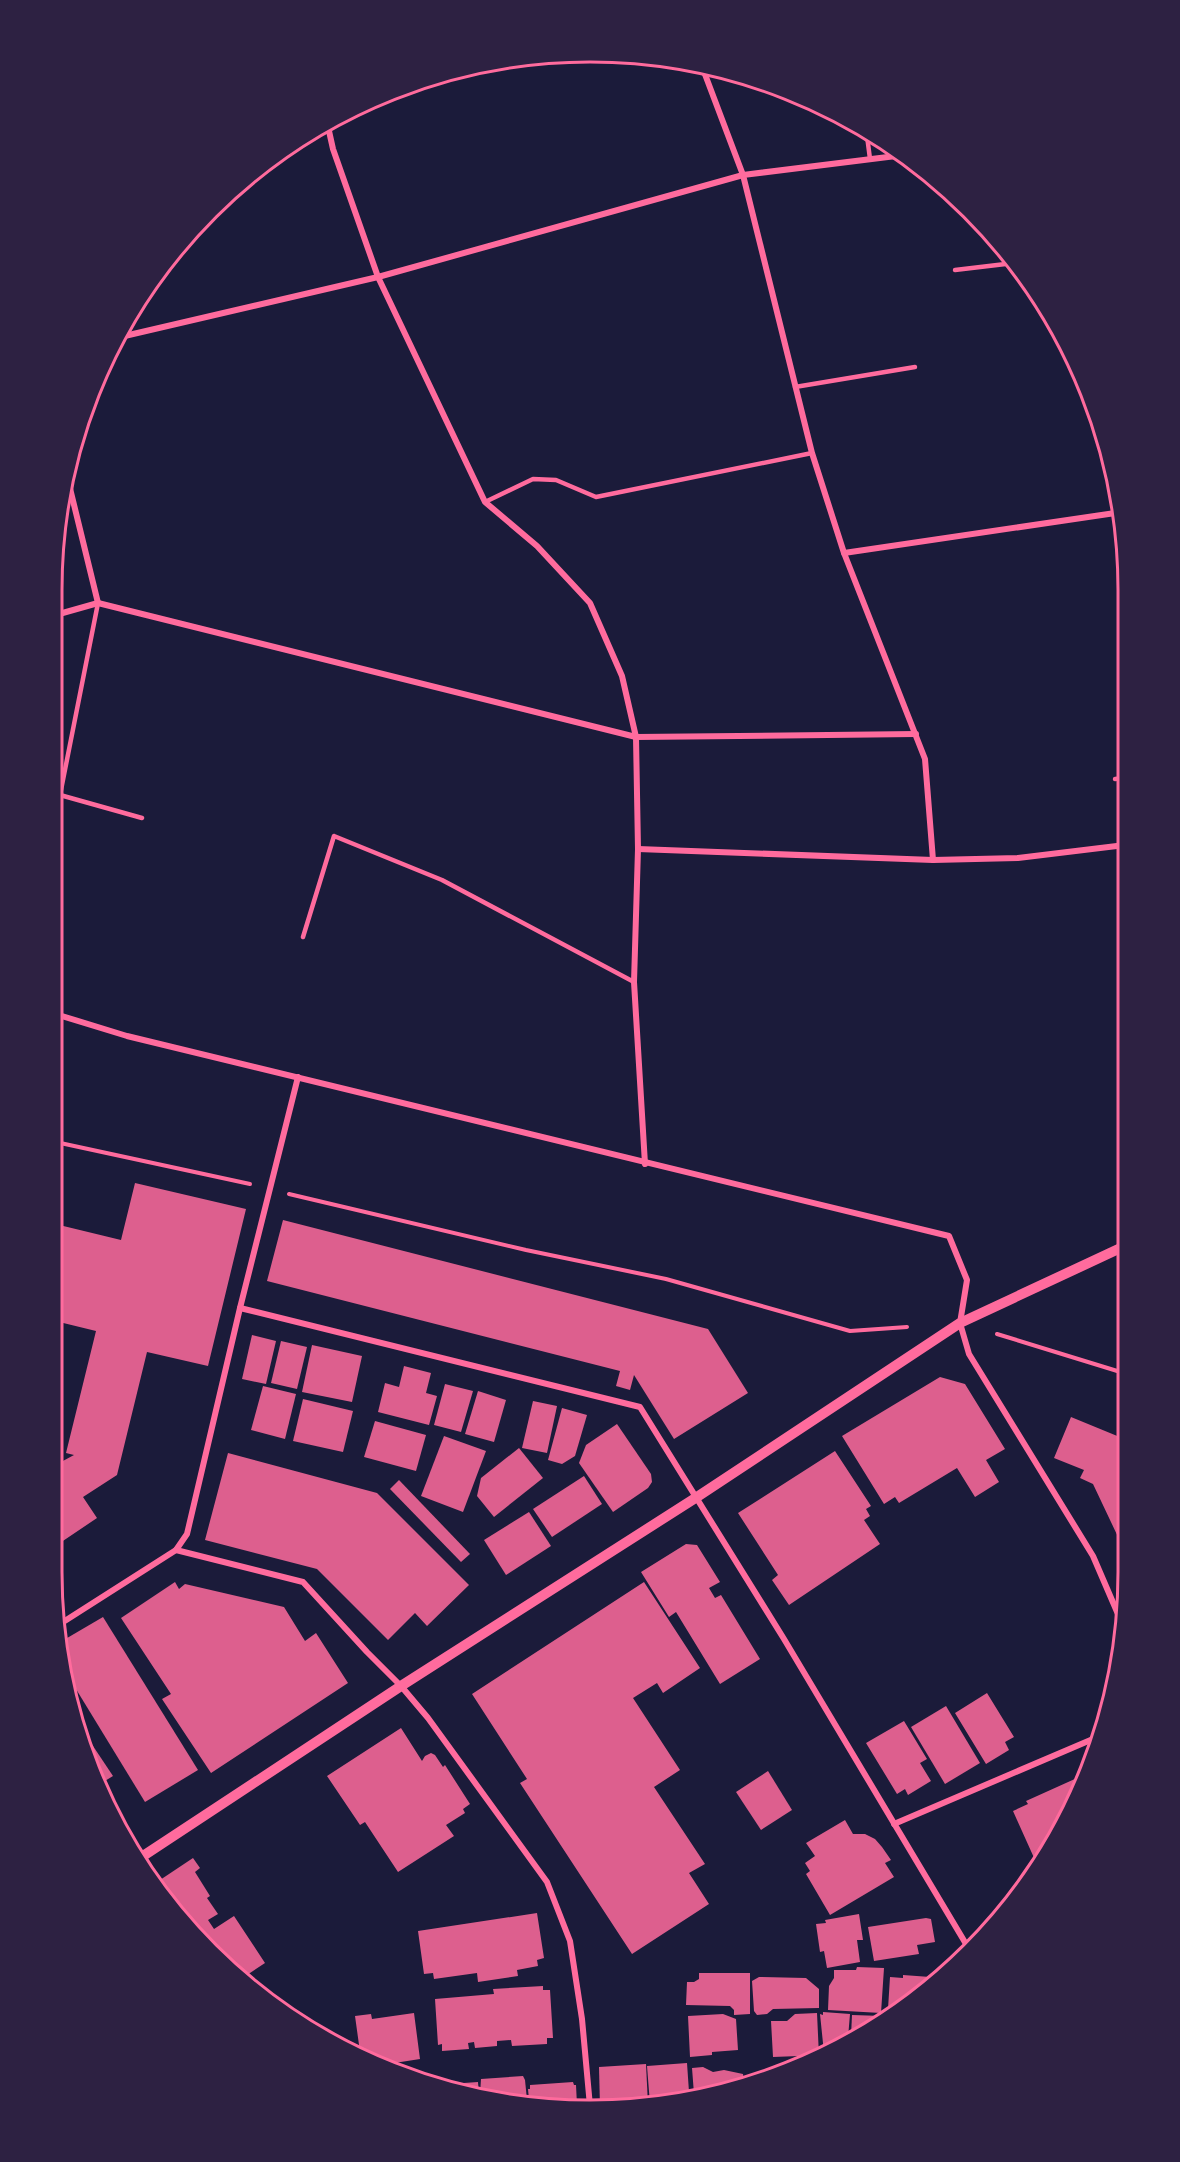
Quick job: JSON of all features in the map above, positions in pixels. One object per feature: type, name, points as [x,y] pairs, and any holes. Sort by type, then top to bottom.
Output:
[{"type":"street","points":[[705,75],[743,175],[812,453],[844,553],[925,759],[933,860]]},
{"type":"street","points":[[329,130],[333,149],[378,277],[485,502],[537,546],[590,603],[622,676],[636,737],[638,849],[634,982],[645,1164]]},
{"type":"street","points":[[127,335],[378,277],[743,175],[892,157]]},
{"type":"street","points":[[71,492],[98,603]]},
{"type":"street","points":[[844,553],[1113,513]]},
{"type":"street","points":[[62,613],[98,603],[636,737],[916,735]]},
{"type":"street","points":[[638,849],[933,860],[1018,858],[1118,845]]},
{"type":"street","points":[[62,1016],[127,1036],[645,1164],[950,1236],[967,1280],[960,1323],[969,1354],[1093,1556],[1117,1611]]},
{"type":"street","points":[[64,1621],[176,1550],[187,1534],[240,1308],[298,1077]]},
{"type":"street","points":[[144,1855],[401,1686],[697,1497],[960,1323],[1118,1249]]},
{"type":"street","points":[[240,1308],[640,1407],[697,1497],[966,1944]]},
{"type":"street","points":[[176,1550],[303,1582],[428,1718],[547,1882],[570,1941],[582,2019],[589,2100]]},
{"type":"street","points":[[894,1824],[1091,1740]]},
{"type":"lane","points":[[868,141],[870,159]]},
{"type":"lane","points":[[955,270],[1006,264]]},
{"type":"lane","points":[[795,387],[915,368]]},
{"type":"lane","points":[[485,502],[533,479],[556,480],[596,497],[812,453]]},
{"type":"lane","points":[[62,785],[98,603]]},
{"type":"lane","points":[[62,796],[142,818]]},
{"type":"lane","points":[[303,938],[334,836],[442,880],[634,982]]},
{"type":"path","points":[[62,1143],[269,1189],[526,1250],[666,1279],[850,1330],[912,1326]]},
{"type":"path","points":[[960,1323],[1118,1371]]},
{"type":"building","points":[[135,1183],[246,1209],[208,1366],[147,1352],[117,1475],[83,1497],[97,1518],[62,1542],[62,1461],[74,1455],[66,1453],[96,1331],[62,1323],[62,1226],[121,1240]]},
{"type":"building","points":[[283,1220],[708,1329],[748,1393],[674,1439],[634,1375],[630,1390],[616,1386],[620,1371],[267,1281]]},
{"type":"building","points":[[252,1335],[276,1341],[266,1384],[242,1379]]},
{"type":"building","points":[[281,1341],[307,1347],[297,1389],[271,1383]]},
{"type":"building","points":[[312,1345],[362,1356],[352,1402],[302,1392]]},
{"type":"building","points":[[404,1366],[431,1373],[426,1393],[437,1396],[429,1425],[378,1412],[385,1383],[399,1387]]},
{"type":"building","points":[[940,1377],[965,1384],[1005,1449],[986,1460],[999,1482],[975,1497],[957,1468],[899,1503],[895,1497],[884,1504],[842,1436]]},
{"type":"building","points":[[445,1384],[473,1391],[461,1432],[434,1425]]},
{"type":"building","points":[[263,1386],[296,1394],[285,1439],[251,1430]]},
{"type":"building","points":[[478,1391],[506,1400],[494,1442],[465,1434]]},
{"type":"building","points":[[303,1399],[353,1411],[343,1452],[293,1441]]},
{"type":"building","points":[[533,1401],[557,1406],[547,1453],[522,1448]]},
{"type":"building","points":[[562,1408],[587,1415],[575,1456],[562,1464],[548,1460]]},
{"type":"building","points":[[1071,1417],[1118,1436],[1118,1537],[1093,1484],[1080,1478],[1084,1470],[1054,1458]]},
{"type":"building","points":[[375,1421],[426,1435],[416,1471],[364,1457]]},
{"type":"building","points":[[617,1424],[651,1474],[652,1482],[648,1488],[613,1512],[579,1463],[586,1445]]},
{"type":"building","points":[[444,1436],[486,1451],[463,1512],[421,1496]]},
{"type":"building","points":[[519,1448],[543,1478],[494,1517],[477,1496],[481,1478]]},
{"type":"building","points":[[835,1451],[871,1506],[866,1509],[870,1516],[864,1520],[880,1544],[789,1605],[772,1580],[778,1575],[738,1513]]},
{"type":"building","points":[[228,1453],[377,1493],[469,1585],[427,1626],[415,1613],[388,1640],[317,1569],[205,1540]]},
{"type":"building","points":[[584,1476],[602,1504],[552,1537],[533,1509]]},
{"type":"building","points":[[399,1480],[470,1554],[461,1562],[390,1489]]},
{"type":"building","points":[[529,1512],[551,1546],[506,1575],[484,1540]]},
{"type":"building","points":[[686,1544],[697,1545],[720,1582],[709,1588],[715,1598],[721,1595],[760,1659],[720,1684],[676,1612],[669,1617],[641,1572]]},
{"type":"building","points":[[175,1582],[179,1589],[185,1584],[284,1607],[305,1641],[316,1633],[348,1683],[211,1773],[162,1699],[171,1694],[121,1618]]},
{"type":"building","points":[[644,1582],[700,1668],[663,1693],[657,1683],[633,1698],[680,1770],[654,1787],[705,1864],[689,1873],[709,1904],[632,1954],[520,1783],[527,1779],[472,1694]]},
{"type":"building","points":[[103,1617],[198,1770],[145,1802],[75,1687],[66,1639]]},
{"type":"building","points":[[987,1693],[1014,1737],[1005,1742],[1009,1750],[986,1764],[955,1713]]},
{"type":"building","points":[[946,1706],[980,1763],[945,1784],[911,1727]]},
{"type":"building","points":[[904,1721],[927,1759],[920,1763],[931,1781],[908,1795],[905,1789],[897,1794],[866,1743]]},
{"type":"building","points":[[401,1728],[422,1761],[431,1753],[443,1767],[445,1765],[470,1804],[463,1809],[465,1813],[446,1825],[454,1836],[398,1872],[365,1822],[360,1825],[327,1776]]},
{"type":"building","points":[[90,1743],[113,1776],[105,1781],[102,1774]]},
{"type":"building","points":[[768,1771],[792,1810],[761,1830],[736,1792]]},
{"type":"building","points":[[1076,1778],[1064,1806],[1034,1858],[1013,1811],[1028,1804],[1026,1801]]},
{"type":"building","points":[[845,1820],[853,1834],[865,1834],[875,1839],[882,1847],[891,1860],[885,1863],[894,1877],[830,1915],[806,1874],[810,1871],[805,1863],[815,1856],[806,1843]]},
{"type":"building","points":[[193,1858],[200,1868],[195,1872],[210,1896],[207,1898],[218,1914],[208,1920],[214,1929],[234,1916],[265,1963],[248,1974],[216,1946],[161,1880]]},
{"type":"building","points":[[537,1913],[544,1958],[537,1960],[538,1966],[517,1970],[518,1976],[478,1982],[477,1973],[434,1979],[433,1973],[424,1974],[418,1931]]},
{"type":"building","points":[[859,1914],[863,1940],[857,1940],[860,1962],[827,1968],[824,1951],[820,1952],[816,1924],[826,1923],[825,1920]]},
{"type":"building","points":[[931,1919],[935,1942],[917,1945],[919,1954],[874,1961],[868,1927]]},
{"type":"building","points":[[857,1967],[884,1968],[881,2013],[828,2010],[829,1986],[834,1978],[834,1970],[856,1970]]},
{"type":"building","points":[[699,1973],[750,1973],[750,2014],[734,2015],[734,2010],[730,2006],[686,2005],[687,1982],[699,1979]]},
{"type":"building","points":[[903,1975],[929,1977],[888,2008],[890,1977],[903,1978]]},
{"type":"building","points":[[759,1977],[806,1978],[819,1989],[819,2008],[773,2009],[767,2014],[757,2015],[754,2011],[752,1981]]},
{"type":"building","points":[[543,1986],[543,1990],[550,1990],[553,2038],[547,2038],[547,2044],[512,2046],[511,2040],[497,2041],[497,2046],[475,2048],[474,2042],[468,2043],[469,2049],[442,2051],[442,2044],[438,2045],[435,1999],[494,1994],[493,1989]]},
{"type":"building","points":[[823,2012],[850,2014],[848,2033],[823,2046],[820,2014],[823,2015]]},
{"type":"building","points":[[414,2013],[420,2059],[396,2063],[359,2047],[355,2016],[371,2014],[372,2019]]},
{"type":"building","points":[[817,2013],[819,2048],[799,2057],[773,2057],[771,2021],[787,2021],[795,2014]]},
{"type":"building","points":[[723,2014],[736,2019],[738,2050],[690,2057],[688,2016]]},
{"type":"building","points":[[852,2015],[876,2016],[854,2030],[851,2031]]},
{"type":"building","points":[[687,2063],[689,2091],[649,2097],[647,2066]]},
{"type":"building","points":[[646,2064],[648,2097],[600,2100],[599,2067]]},
{"type":"building","points":[[703,2067],[713,2072],[724,2070],[743,2074],[743,2077],[694,2090],[692,2068]]},
{"type":"building","points":[[523,2076],[527,2096],[480,2088],[481,2079]]},
{"type":"building","points":[[478,2082],[478,2088],[459,2083]]},
{"type":"building","points":[[573,2082],[576,2085],[577,2100],[529,2097],[530,2085]]}]
